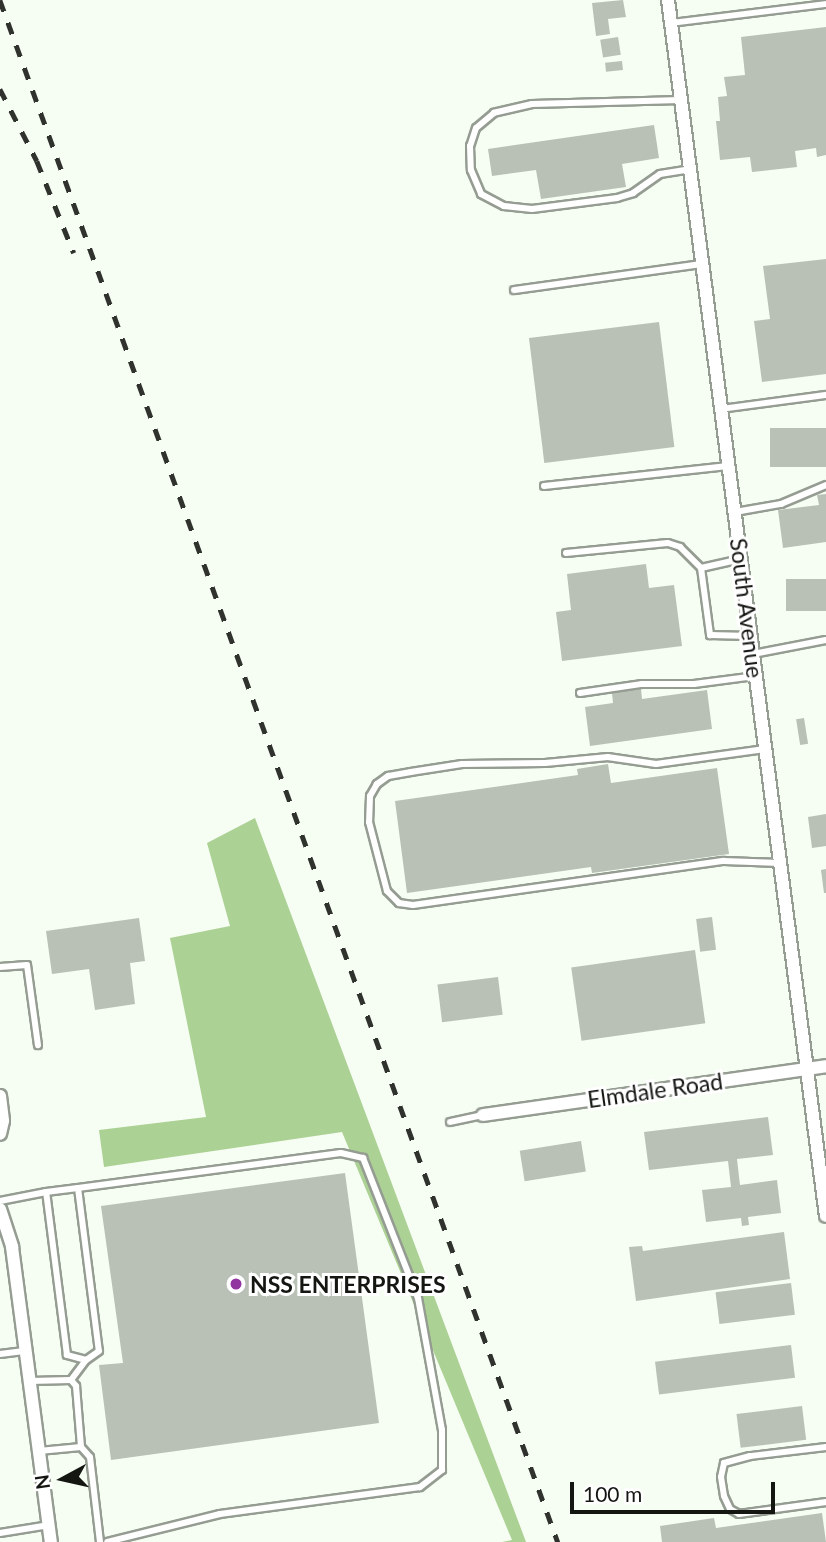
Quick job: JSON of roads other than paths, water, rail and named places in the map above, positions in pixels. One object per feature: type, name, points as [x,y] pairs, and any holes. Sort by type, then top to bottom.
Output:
[{"type":"street","name":"South Avenue","points":[[668,0],[826,1216]]},
{"type":"street","name":"Elmdale Road","points":[[483,1115],[826,1066]]},
{"type":"street","points":[[0,1096],[3,1121],[0,1134]]},
{"type":"street","points":[[0,1209],[12,1247],[51,1542]]},
{"type":"lane","points":[[671,23],[826,4]]},
{"type":"lane","points":[[681,100],[532,104],[494,113],[476,128],[470,146],[471,170],[481,194],[504,206],[532,209],[617,198],[634,193],[660,174],[690,169]]},
{"type":"lane","points":[[514,290],[702,264]]},
{"type":"lane","points":[[721,409],[826,395]]},
{"type":"lane","points":[[544,486],[729,466]]},
{"type":"lane","points":[[734,512],[781,504],[826,485]]},
{"type":"lane","points":[[566,553],[668,543],[680,547],[701,568],[710,635],[751,636]]},
{"type":"lane","points":[[701,568],[741,559]]},
{"type":"lane","points":[[753,654],[826,640]]},
{"type":"lane","points":[[580,693],[642,684],[694,684],[756,676]]},
{"type":"lane","points":[[765,748],[656,764],[608,757],[545,763],[462,764],[388,776],[377,784],[370,796],[369,821],[387,891],[399,903],[414,905],[724,861],[780,863]]},
{"type":"lane","points":[[0,967],[27,965],[38,1045]]},
{"type":"lane","points":[[450,1122],[483,1115]]},
{"type":"lane","points":[[0,1201],[46,1192],[341,1153],[363,1158],[418,1298],[442,1430],[442,1470],[420,1487],[220,1514],[107,1542]]},
{"type":"lane","points":[[71,1380],[86,1360],[99,1351],[78,1188]]},
{"type":"lane","points":[[46,1192],[67,1355],[86,1360]]},
{"type":"lane","points":[[0,1354],[26,1351]]},
{"type":"lane","points":[[30,1381],[71,1380]]},
{"type":"lane","points":[[71,1380],[76,1386],[81,1447],[89,1457],[100,1542]]},
{"type":"lane","points":[[39,1451],[81,1447]]},
{"type":"lane","points":[[826,1447],[750,1456],[724,1462],[721,1477],[724,1496],[730,1509],[739,1514],[826,1502]]},
{"type":"lane","points":[[0,1532],[49,1525]]},
{"type":"railway","points":[[0,0],[558,1542]]},
{"type":"railway","points":[[0,89],[37,161],[74,253]]},
{"type":"place","name":"NSS ENTERPRISES","points":[[236,1284]]}]
